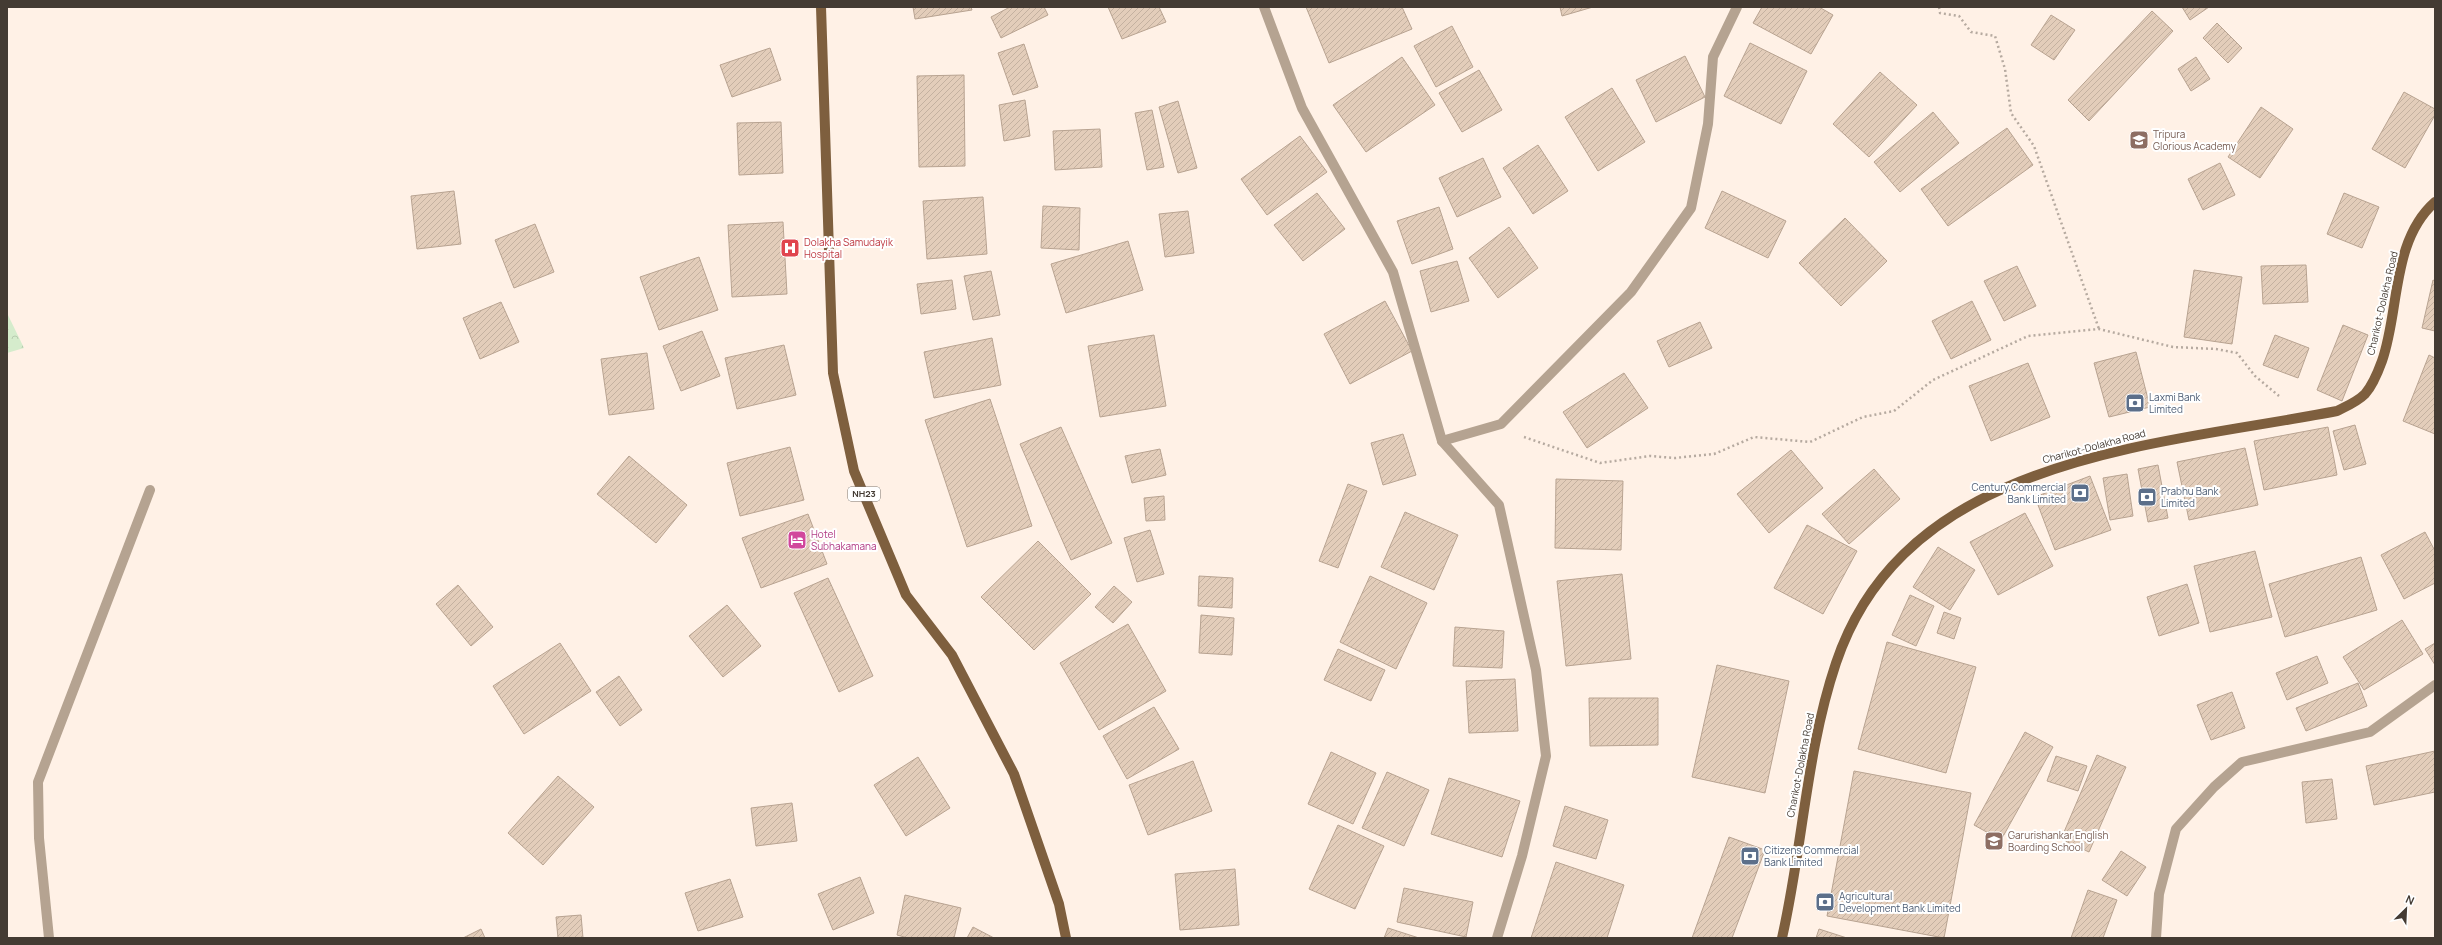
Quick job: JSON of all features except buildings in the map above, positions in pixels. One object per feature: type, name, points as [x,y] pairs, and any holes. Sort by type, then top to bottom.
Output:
[{"type":"main road","name":"NH23","points":[[821,7],[833,373],[854,471],[906,595],[952,655],[1014,774],[1059,904],[1066,938]]},
{"type":"main road","name":"Charikot-Dolakha Road","points":[[1782,938],[1791,899],[1806,789],[1818,726],[1833,676],[1861,607],[1892,565],[1930,531],[1980,498],[2047,470],[2145,444],[2337,411],[2355,402],[2366,393],[2376,376],[2384,354],[2393,316],[2402,260],[2413,231],[2428,208],[2435,202]]},
{"type":"street","points":[[1264,7],[1302,108],[1393,272],[1442,441],[1499,505],[1536,670],[1546,756],[1522,856],[1497,938]]},
{"type":"street","points":[[1442,441],[1501,424],[1630,292],[1691,208],[1708,124],[1713,57],[1737,7]]},
{"type":"street","points":[[48,938],[39,838],[38,782],[150,490]]},
{"type":"street","points":[[2156,938],[2160,894],[2176,829],[2214,787],[2242,762],[2370,732],[2435,685]]},
{"type":"path","points":[[1939,7],[1940,13],[1959,16],[1971,32],[1995,36],[2005,69],[2011,113],[2034,146],[2099,329]]},
{"type":"path","points":[[1501,424],[1514,433],[1600,463],[1650,456],[1675,458],[1714,454],[1754,437],[1810,442],[1863,417],[1894,411],[1933,380],[2028,336],[2099,329],[2173,347],[2216,349],[2237,353],[2255,376],[2305,417]]},
{"type":"green space","points":[[7,313],[24,348],[7,353]]},
{"type":"place","name":"Tripura Glorious Academy","points":[[2139,140]]},
{"type":"place","name":"Dolakha Samudayik Hospital","points":[[790,248]]},
{"type":"place","name":"Laxmi Bank Limited","points":[[2135,403]]},
{"type":"place","name":"Century Commercial Bank Limited","points":[[2080,493]]},
{"type":"place","name":"Prabhu Bank Limited","points":[[2147,497]]},
{"type":"place","name":"Hotel Subhakamana","points":[[797,540]]},
{"type":"place","name":"Garurishankar English Boarding School","points":[[1994,841]]},
{"type":"place","name":"Citizens Commercial Bank Limited","points":[[1750,856]]},
{"type":"place","name":"Agricultural Development Bank Limited","points":[[1825,902]]}]
